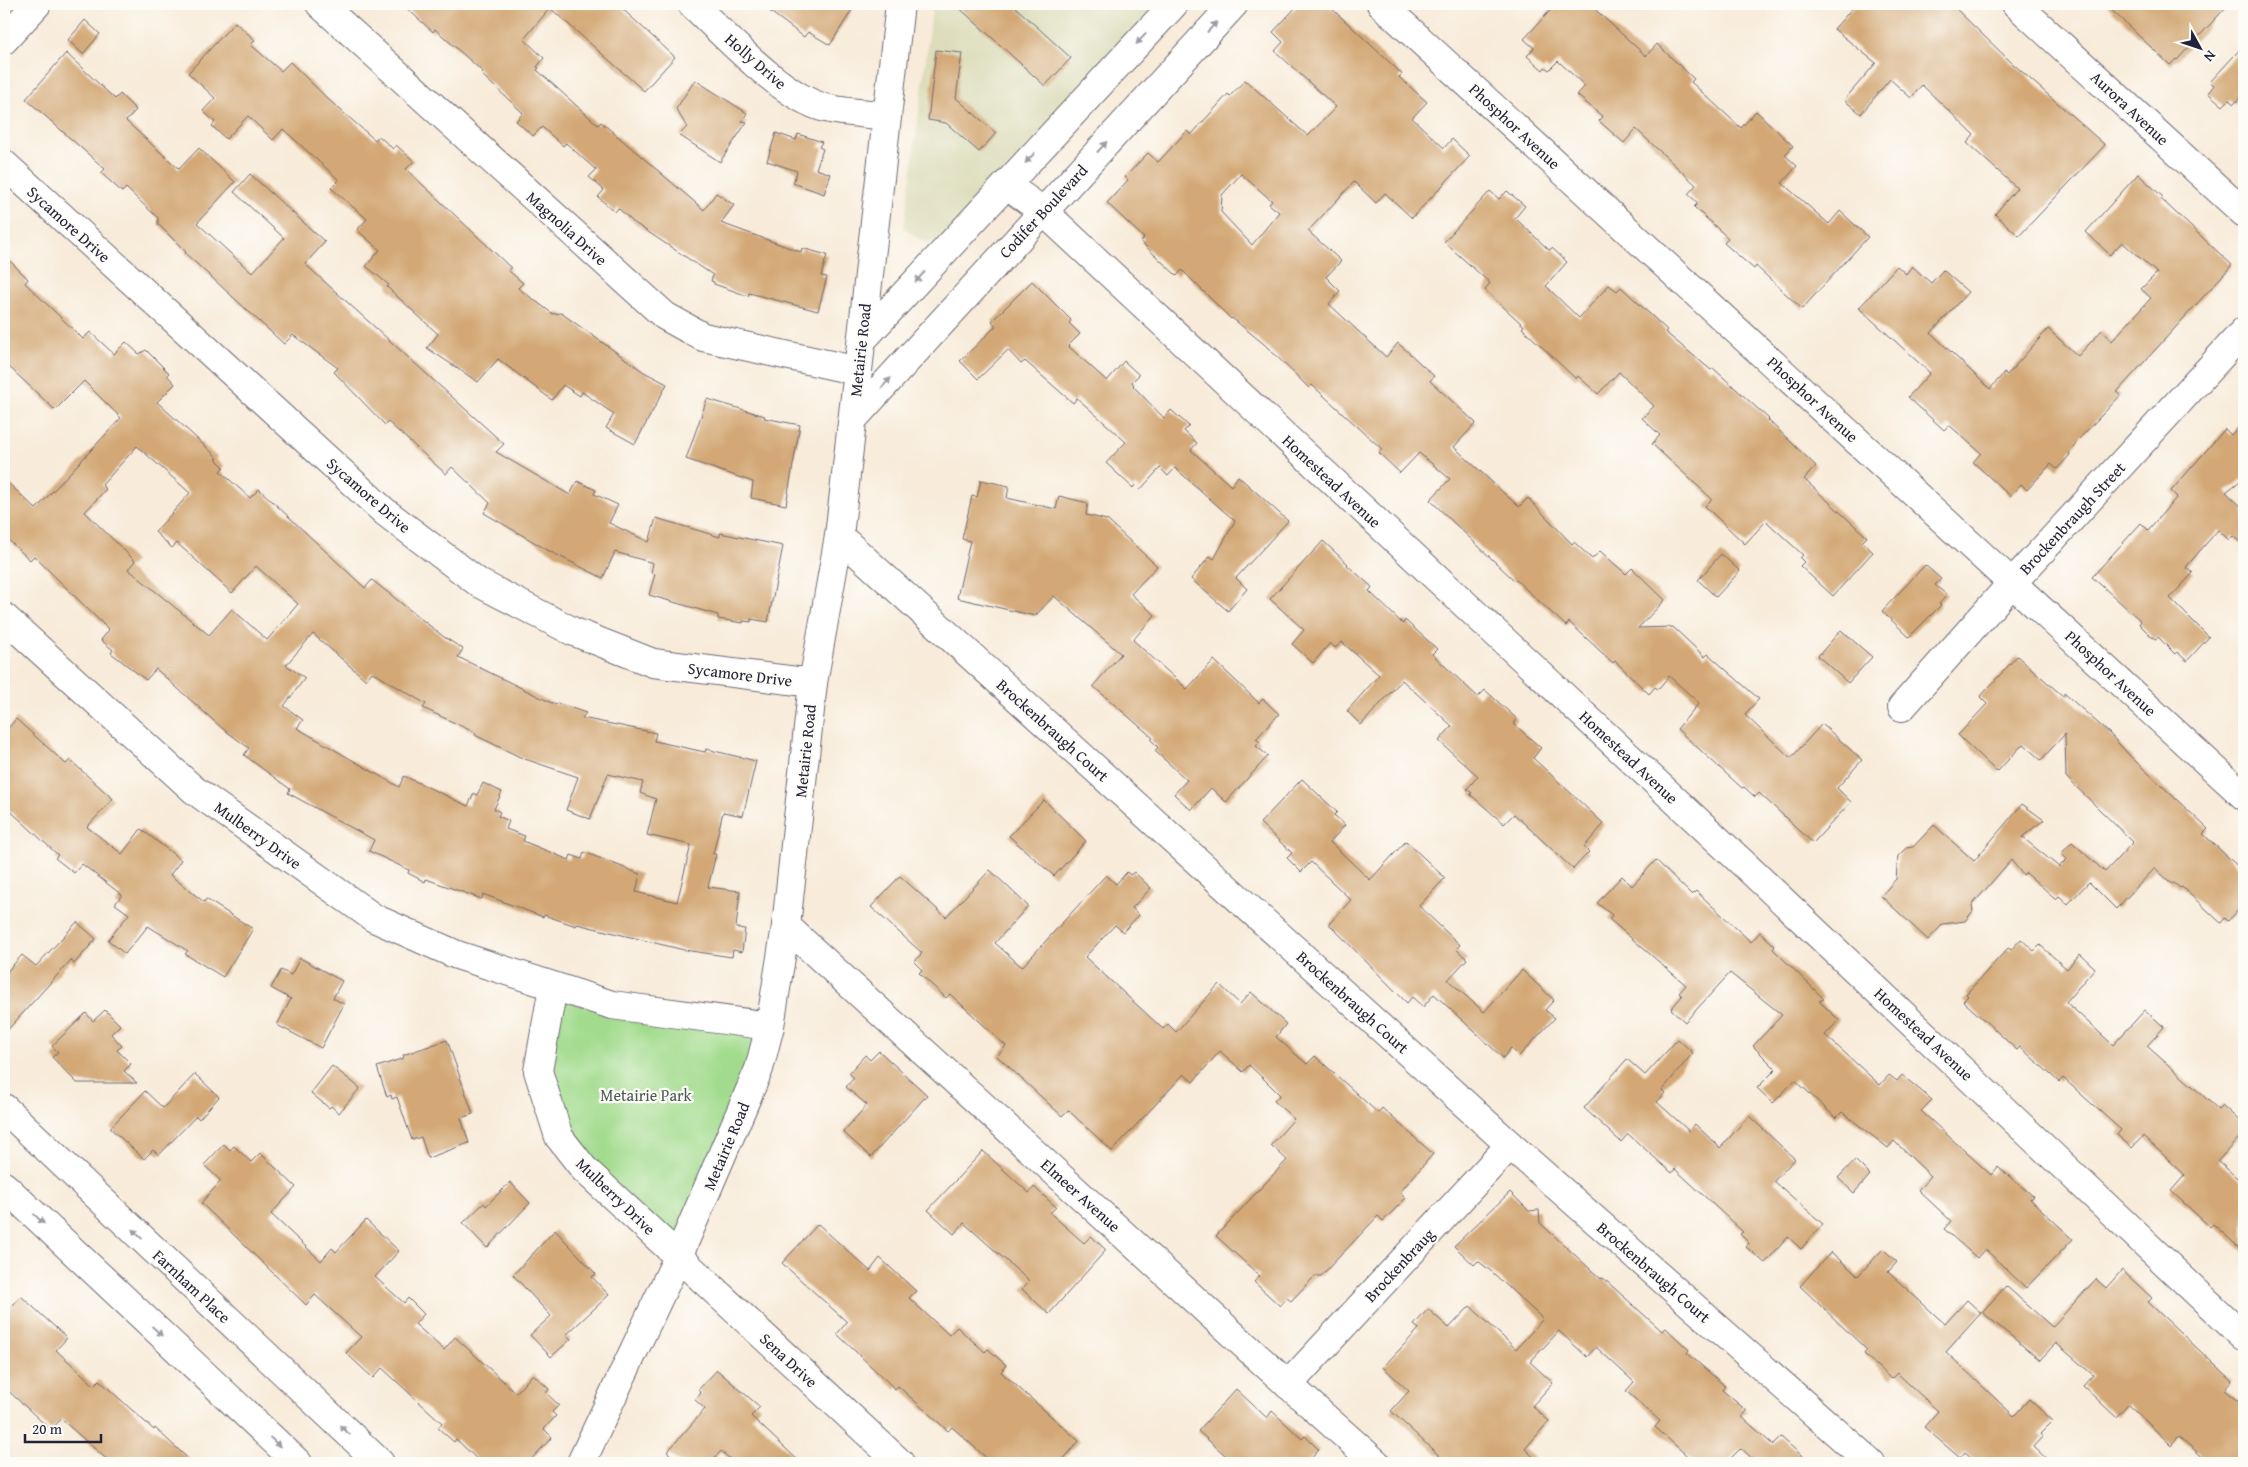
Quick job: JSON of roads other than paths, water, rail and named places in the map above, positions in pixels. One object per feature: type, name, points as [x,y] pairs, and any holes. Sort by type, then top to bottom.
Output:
[{"type":"street","points":[[4,40],[37,4]]},
{"type":"street","name":"Holly Drive","points":[[692,4],[765,72],[796,95],[825,108],[887,116]]},
{"type":"street","name":"Metairie Road","points":[[581,1463],[678,1256],[760,1069],[770,1026],[786,926],[813,683],[839,536],[900,4]]},
{"type":"street","points":[[862,340],[1174,4]]},
{"type":"street","name":"Codifer Boulevard","points":[[853,419],[1234,4]]},
{"type":"street","name":"Phosphor Avenue","points":[[1381,4],[2244,796]]},
{"type":"street","name":"Aurora Avenue","points":[[2016,4],[2244,213]]},
{"type":"street","name":"Magnolia Drive","points":[[328,6],[665,316],[703,337],[858,371]]},
{"type":"street","name":"Sycamore Drive","points":[[4,164],[385,512],[479,583],[572,631],[653,663],[813,683]]},
{"type":"street","name":"Homestead Avenue","points":[[1006,185],[1044,211],[1749,869],[2244,1337]]},
{"type":"street","name":"Brockenbraugh Street","points":[[1902,707],[2013,582],[2244,331]]},
{"type":"street","name":"Brockenbraugh Court","points":[[839,536],[1510,1145],[1871,1463]]},
{"type":"street","name":"Mulberry Drive","points":[[4,617],[194,790],[374,918],[457,954],[612,1005],[770,1026]]},
{"type":"street","name":"Elmeer Avenue","points":[[786,926],[1288,1385],[1376,1463]]},
{"type":"street","name":"Mulberry Drive","points":[[553,987],[538,1071],[559,1137],[584,1169],[678,1256]]},
{"type":"street","name":"Farnham Place","points":[[4,1108],[380,1463]]},
{"type":"street","name":"Brockenbraug","points":[[1288,1385],[1510,1145]]},
{"type":"street","points":[[4,1186],[298,1463]]},
{"type":"street","name":"Sena Drive","points":[[678,1256],[900,1463]]},
{"type":"park label","name":"Metairie Park","points":[[646,1095]]}]
